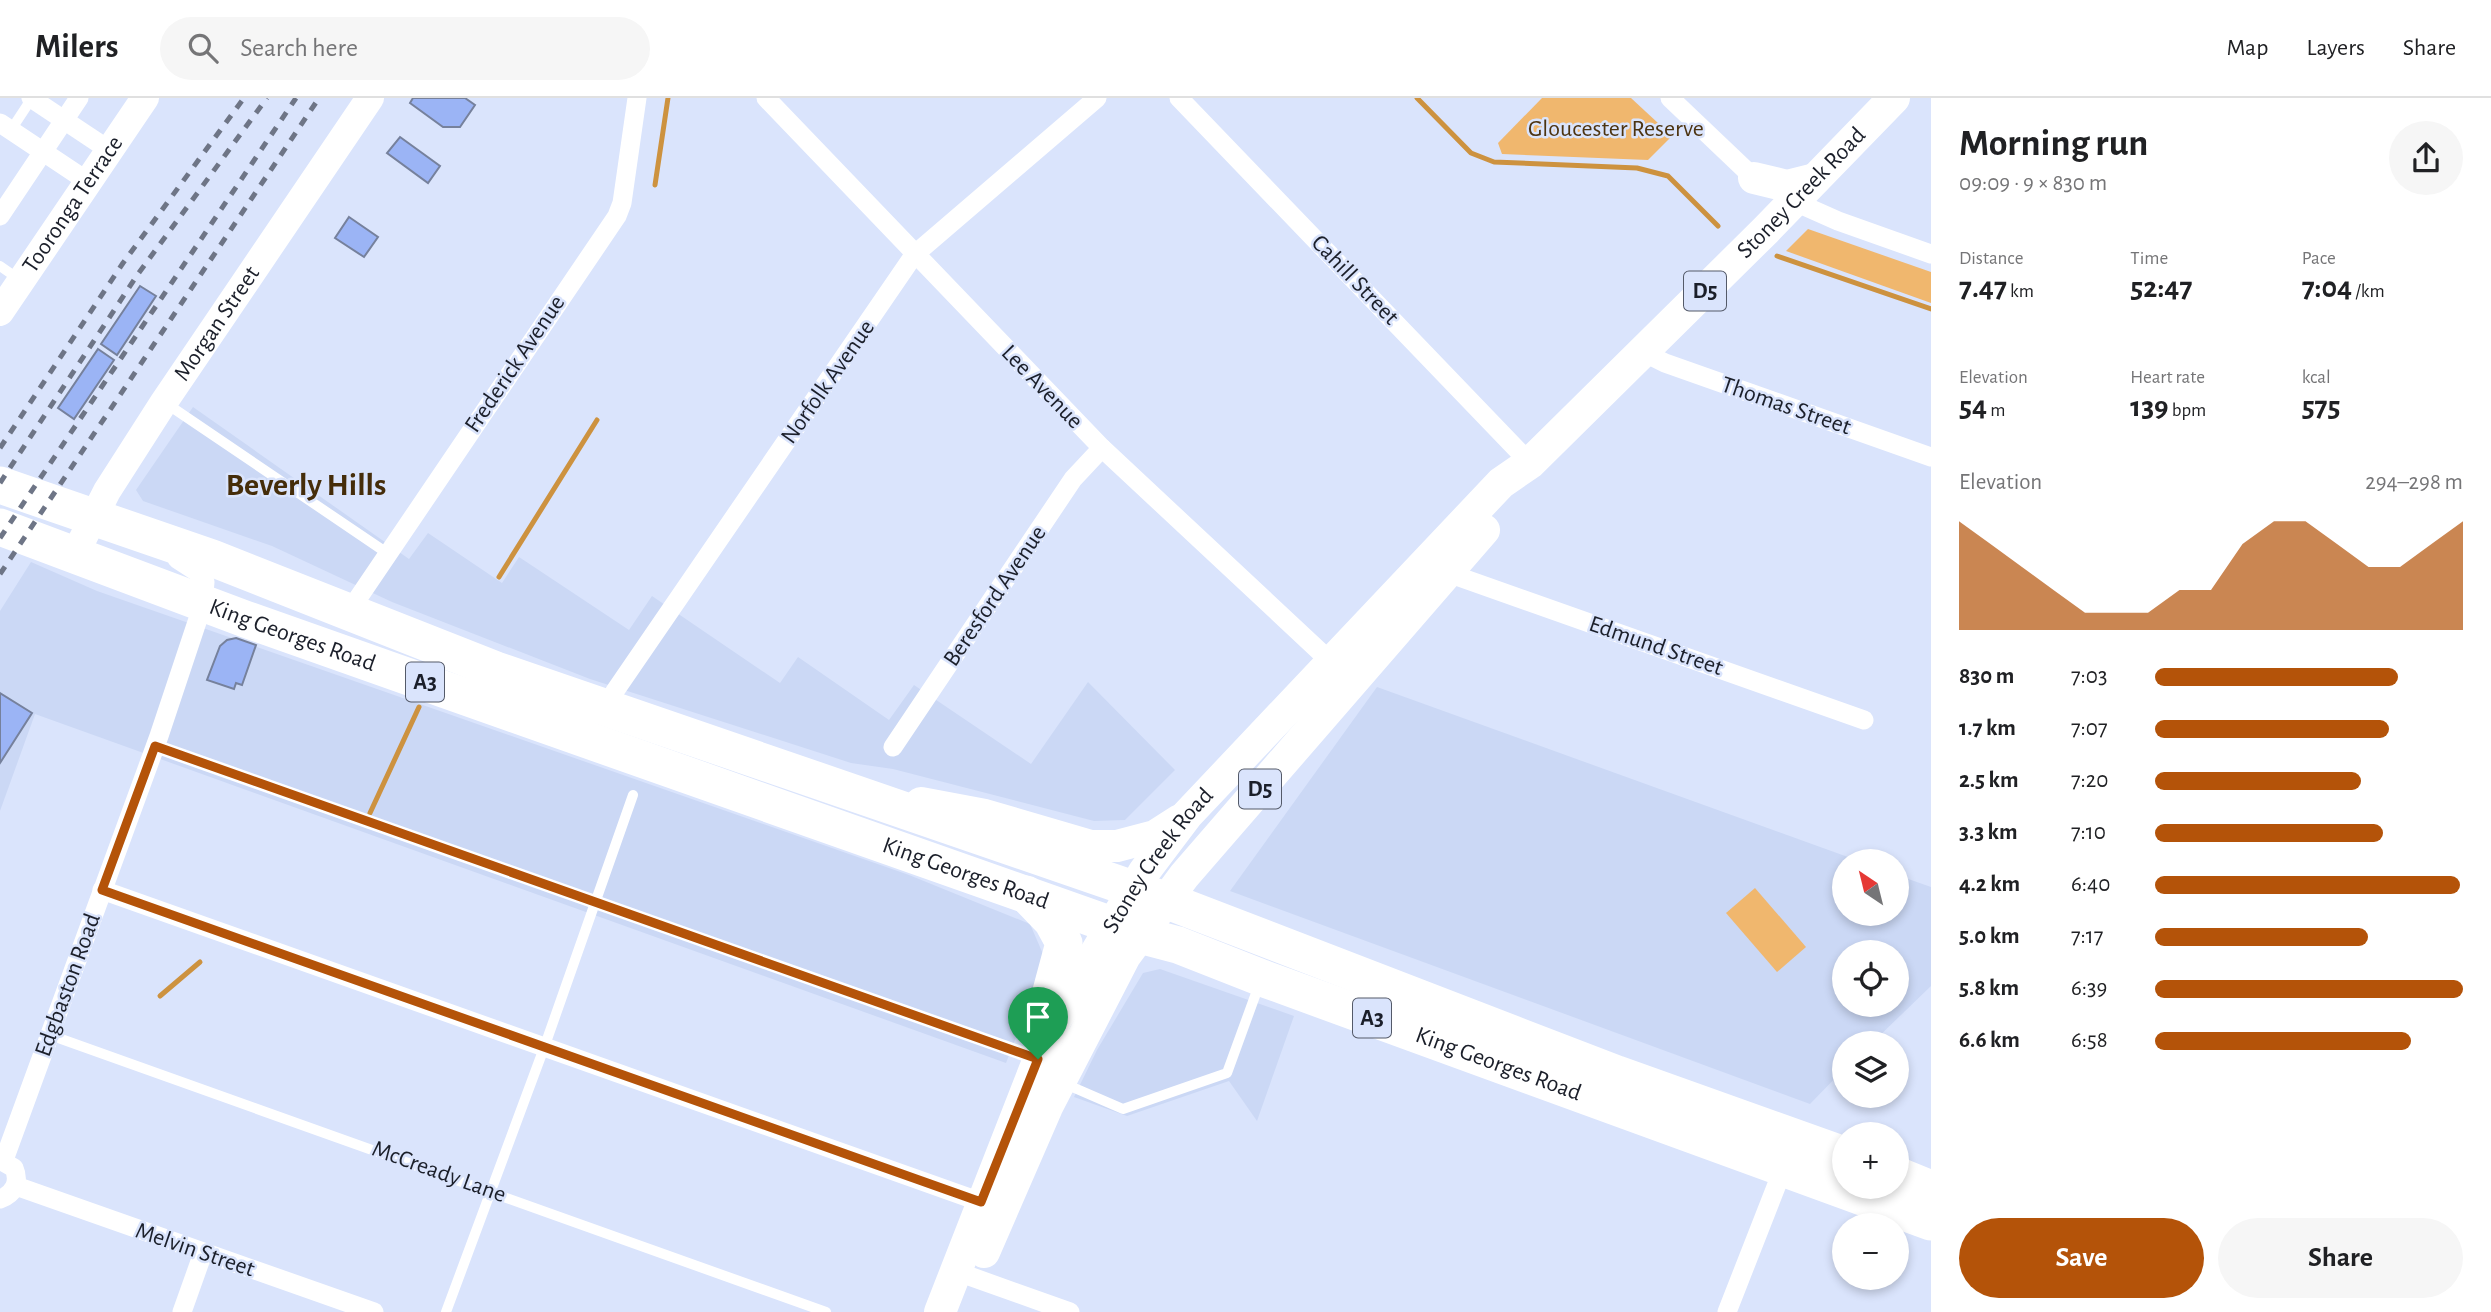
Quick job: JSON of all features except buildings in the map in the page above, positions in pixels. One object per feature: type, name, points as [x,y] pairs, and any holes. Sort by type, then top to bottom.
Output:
[{"type":"highway","name":"King Georges Road","points":[[0,485],[212,558],[348,613],[608,709],[1149,895],[1617,1074],[1832,1152]]},
{"type":"highway","name":"King Georges Road","points":[[0,527],[203,604],[1178,945],[1931,1222]]},
{"type":"highway","points":[[1026,893],[1052,921],[1063,943],[1050,995],[1049,1056]]},
{"type":"highway","points":[[1909,1180],[1931,1189]]},
{"type":"main road","name":"Stoney Creek Road","points":[[959,1312],[964,1274],[981,1202],[1049,1056],[1149,895],[1187,816],[1501,483],[1531,463],[1769,227],[1894,98]]},
{"type":"main road","points":[[1754,178],[1804,190]]},
{"type":"main road","points":[[1754,178],[1769,227]]},
{"type":"main road","name":"Stoney Creek Road","points":[[1149,895],[1448,573],[1515,494],[1531,463]]},
{"type":"main road","points":[[858,796],[910,801],[985,816],[1091,845],[1117,846],[1155,836],[1187,816]]},
{"type":"main road","name":"Stoney Creek Road","points":[[940,1312],[964,1274],[1049,1056],[1125,956],[1126,929]]},
{"type":"street","points":[[32,98],[109,150]]},
{"type":"street","points":[[0,216],[79,98]]},
{"type":"street","name":"Tooronga Terrace","points":[[0,312],[10,273],[87,181],[145,98]]},
{"type":"street","name":"Morgan Street","points":[[75,554],[109,523],[164,402],[370,98]]},
{"type":"street","name":"Frederick Avenue","points":[[348,613],[617,216],[622,203],[637,98]]},
{"type":"street","name":"Lee Avenue","points":[[766,98],[1102,448],[1331,662]]},
{"type":"street","name":"Norfolk Avenue","points":[[608,709],[615,691],[914,255],[1097,98]]},
{"type":"street","name":"Cahill Street","points":[[1179,98],[1531,463]]},
{"type":"street","points":[[1670,98],[1754,178]]},
{"type":"street","points":[[5,127],[87,181]]},
{"type":"street","points":[[1804,190],[1838,222],[1931,254]]},
{"type":"street","name":"Thomas Street","points":[[1643,352],[1665,363],[1931,457]]},
{"type":"street","name":"Beresford Avenue","points":[[893,747],[1073,480],[1102,448]]},
{"type":"street","name":"Edgbaston Road","points":[[16,1186],[16,1174],[2,1160],[155,746],[203,604],[206,587],[197,572],[109,523]]},
{"type":"street","name":"Edmund Street","points":[[1448,573],[1864,720]]},
{"type":"street","points":[[102,890],[981,1202]]},
{"type":"street","points":[[1727,1312],[1783,1169]]},
{"type":"street","points":[[0,1199],[8,1196],[16,1186]]},
{"type":"street","name":"Melvin Street","points":[[16,1186],[204,1253],[343,1307],[374,1312]]},
{"type":"street","points":[[182,1312],[204,1253]]},
{"type":"street","points":[[964,1274],[1070,1312]]},
{"type":"lane","points":[[5,127],[32,98]]},
{"type":"lane","points":[[164,402],[387,553]]},
{"type":"lane","points":[[155,746],[594,903],[1049,1056],[1123,1109],[1227,1073],[1262,978]]},
{"type":"lane","points":[[446,1312],[544,1048],[633,795]]},
{"type":"lane","name":"McCready Lane","points":[[50,1035],[491,1190],[826,1312]]},
{"type":"shaded area","points":[[193,407],[409,559],[428,533],[502,583],[519,557],[629,630],[652,596],[780,683],[798,657],[889,720],[914,685],[1031,764],[1088,682],[1175,770],[1125,820],[1094,821],[893,769],[851,763],[590,679],[392,602],[272,546],[143,501],[136,490]]},
{"type":"shaded area","points":[[31,562],[97,591],[909,875],[1030,924],[1043,954],[1041,973],[1006,1063],[35,714],[0,811],[0,611]]},
{"type":"shaded area","points":[[1377,687],[1832,851],[1832,926],[1909,926],[1909,879],[1931,887],[1931,986],[1909,1007],[1909,940],[1832,940],[1832,1017],[1899,1017],[1884,1031],[1832,1031],[1832,1081],[1810,1104],[1230,891]]},
{"type":"shaded area","points":[[1160,969],[1294,1016],[1257,1121],[1229,1081],[1127,1116],[1074,1097],[1097,1050],[1143,973]]},
{"type":"green space","name":"Gloucester Reserve","points":[[1542,98],[1631,98],[1672,136],[1648,160],[1502,154],[1498,143]]},
{"type":"green space","points":[[1808,229],[1931,272],[1931,303],[1786,251]]},
{"type":"green space","points":[[1755,888],[1806,947],[1777,972],[1726,913]]},
{"type":"waterway","points":[[655,185],[668,98]]},
{"type":"waterway","points":[[1417,98],[1471,153],[1494,162],[1637,168],[1668,176],[1718,226]]},
{"type":"waterway","points":[[1777,256],[1931,309]]},
{"type":"waterway","points":[[499,577],[597,420]]},
{"type":"waterway","points":[[370,813],[419,707]]},
{"type":"waterway","points":[[160,996],[200,962]]},
{"type":"railway","points":[[0,448],[123,263],[244,98]]},
{"type":"railway","points":[[0,483],[138,274],[267,98]]},
{"type":"railway","points":[[0,538],[296,98]]},
{"type":"railway","points":[[0,574],[319,98]]},
{"type":"district","name":"Beverly Hills","points":[[306,485]]},
{"type":"route","points":[[155,746],[1038,1059],[981,1202],[102,890],[155,746]]}]
